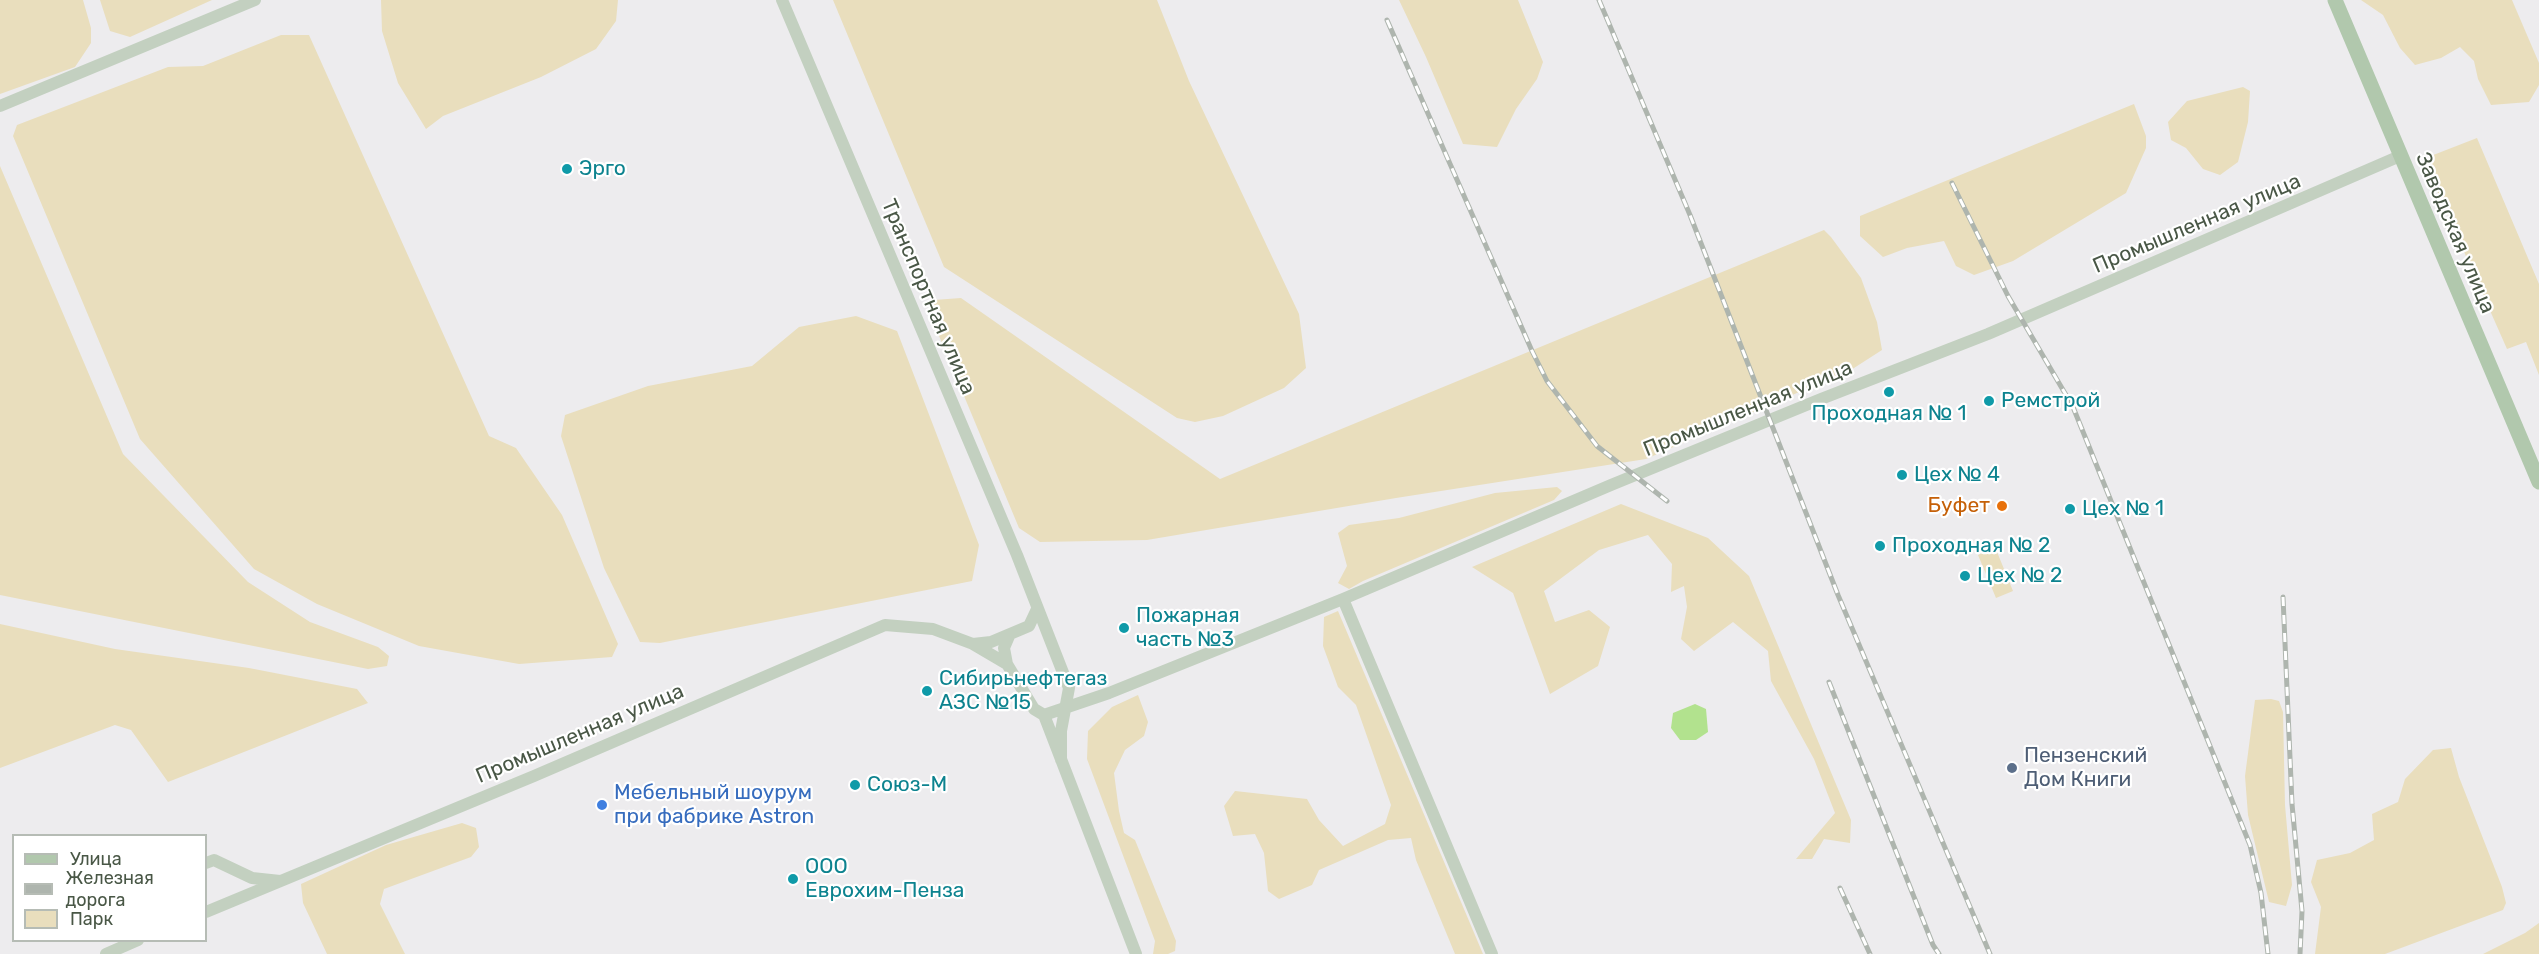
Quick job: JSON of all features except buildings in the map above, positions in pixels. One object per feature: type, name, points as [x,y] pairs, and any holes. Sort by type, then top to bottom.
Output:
[{"type":"main road","name":"Заводская улица","points":[[2335,0],[2539,482]]},
{"type":"street","points":[[0,106],[255,0]]},
{"type":"street","name":"Транспортная улица","points":[[782,0],[1069,688]]},
{"type":"street","name":"Промышленная улица","points":[[1044,715],[1109,693],[1343,599],[1611,485],[1988,334],[2400,156]]},
{"type":"street","points":[[1343,599],[1492,954]]},
{"type":"street","points":[[974,644],[991,642],[1029,626],[1037,609]]},
{"type":"street","name":"Промышленная улица","points":[[209,908],[282,882],[885,625],[933,629],[974,644],[1007,664]]},
{"type":"street","points":[[1029,626],[1047,633]]},
{"type":"street","points":[[1011,634],[1004,648],[1007,664],[1034,709],[1044,715],[1136,954]]},
{"type":"street","points":[[1061,760],[1061,731],[1069,688],[1084,694],[1109,693]]},
{"type":"street","points":[[207,863],[214,860],[252,878],[282,882]]},
{"type":"street","points":[[106,954],[133,942]]},
{"type":"green space","points":[[0,0],[83,0],[91,28],[91,43],[75,67],[0,94]]},
{"type":"green space","points":[[100,0],[212,0],[130,37],[110,31]]},
{"type":"green space","points":[[381,0],[618,0],[616,21],[596,49],[541,77],[443,116],[426,129],[398,83],[382,31]]},
{"type":"green space","points":[[833,0],[1157,0],[1189,81],[1299,314],[1306,368],[1284,388],[1223,416],[1195,422],[1177,418],[944,267]]},
{"type":"green space","points":[[1399,0],[1518,0],[1543,62],[1537,79],[1516,109],[1497,147],[1463,144]]},
{"type":"green space","points":[[2361,0],[2512,0],[2539,63],[2539,85],[2529,102],[2491,105],[2478,79],[2474,61],[2460,47],[2441,58],[2415,65],[2400,48],[2383,15]]},
{"type":"green space","points":[[281,35],[309,35],[489,436],[516,448],[562,515],[618,644],[612,657],[519,664],[419,646],[317,604],[254,569],[140,439],[13,136],[17,125],[168,67],[203,66]]},
{"type":"green space","points":[[2243,87],[2250,91],[2248,122],[2238,162],[2220,175],[2203,169],[2186,148],[2171,140],[2168,122],[2187,101]]},
{"type":"green space","points":[[2134,104],[2146,136],[2146,148],[2126,193],[2013,261],[1974,275],[1956,266],[1944,241],[1907,248],[1883,257],[1860,236],[1860,216]]},
{"type":"green space","points":[[2477,138],[2539,284],[2539,375],[2526,342],[2507,349],[2423,159]]},
{"type":"green space","points":[[0,166],[123,454],[248,582],[310,622],[378,647],[389,656],[387,666],[368,669],[0,595]]},
{"type":"green space","points":[[1824,230],[1861,278],[1877,322],[1882,350],[1854,368],[1646,459],[1147,540],[1040,542],[1019,528],[932,319],[934,300],[961,298],[1220,479]]},
{"type":"green space","points":[[856,316],[897,331],[979,545],[972,581],[660,643],[640,642],[604,568],[561,436],[565,415],[648,386],[752,366],[799,327]]},
{"type":"green space","points":[[1557,487],[1562,491],[1554,500],[1349,589],[1338,583],[1347,566],[1338,533],[1349,525],[1399,518],[1495,493]]},
{"type":"green space","points":[[1621,504],[1708,538],[1749,576],[1851,820],[1850,843],[1824,839],[1812,859],[1796,859],[1835,813],[1814,759],[1771,681],[1768,651],[1733,622],[1694,651],[1681,639],[1687,607],[1684,586],[1671,592],[1672,564],[1648,535],[1599,550],[1544,591],[1555,622],[1589,610],[1610,627],[1598,666],[1550,694],[1513,593],[1472,567]]},
{"type":"green space","points":[[1995,547],[2013,591],[1996,598],[1978,555]]},
{"type":"green space","points":[[1338,611],[1483,954],[1455,954],[1416,860],[1411,838],[1388,840],[1319,870],[1312,885],[1279,899],[1268,891],[1264,853],[1255,834],[1233,836],[1224,806],[1235,791],[1307,799],[1319,820],[1343,846],[1385,824],[1391,805],[1356,705],[1338,687],[1323,646],[1324,617]]},
{"type":"green space","points":[[0,624],[115,649],[249,668],[357,689],[368,703],[168,782],[131,730],[115,725],[0,768]]},
{"type":"green space","points":[[1138,695],[1148,722],[1144,736],[1125,750],[1114,773],[1124,833],[1135,840],[1176,941],[1175,951],[1168,954],[1153,954],[1155,941],[1087,759],[1088,731],[1112,707]]},
{"type":"green space","points":[[2255,700],[2279,701],[2283,712],[2285,805],[2292,885],[2286,906],[2269,902],[2248,815],[2245,776]]},
{"type":"green space","points":[[2451,748],[2459,777],[2502,887],[2506,903],[2503,910],[2385,954],[2315,954],[2321,907],[2311,882],[2317,860],[2350,853],[2374,840],[2372,814],[2398,802],[2405,779],[2433,750]]},
{"type":"green space","points":[[462,823],[476,828],[479,847],[471,857],[384,889],[380,904],[405,954],[327,954],[303,903],[301,884],[386,845]]},
{"type":"green space","points":[[2539,923],[2539,954],[2483,954],[2525,933]]},
{"type":"shaded area","points":[[1695,704],[1706,709],[1708,732],[1696,740],[1680,740],[1671,728],[1673,713]]},
{"type":"railway","points":[[1599,0],[1690,215],[1838,595],[1990,954]]},
{"type":"railway","points":[[1387,20],[1547,381],[1597,446],[1667,501]]},
{"type":"railway","points":[[1952,183],[2008,296],[2073,407],[2250,845],[2261,893],[2268,954]]},
{"type":"railway","points":[[2283,597],[2292,804],[2302,911],[2300,954]]},
{"type":"railway","points":[[1829,682],[1933,945],[1939,954]]},
{"type":"railway","points":[[1840,888],[1870,954]]},
{"type":"place","name":"Эрго","points":[[567,169]]},
{"type":"place","name":"Проходная № 1","points":[[1889,392]]},
{"type":"place","name":"Ремстрой","points":[[1989,401]]},
{"type":"place","name":"Цех № 4","points":[[1902,475]]},
{"type":"place","name":"Буфет","points":[[2002,506]]},
{"type":"place","name":"Цех № 1","points":[[2070,509]]},
{"type":"place","name":"Проходная № 2","points":[[1880,546]]},
{"type":"place","name":"Цех № 2","points":[[1965,576]]},
{"type":"place","name":"Пожарная часть №3","points":[[1124,628]]},
{"type":"place","name":"Сибирьнефтегаз АЗС №15","points":[[927,691]]},
{"type":"place","name":"Пензенский Дом Книги","points":[[2012,768]]},
{"type":"place","name":"Союз-М","points":[[855,785]]},
{"type":"place","name":"Мебельный шоурум при фабрике Astron","points":[[602,805]]},
{"type":"place","name":"ООО Еврохим-Пенза","points":[[793,879]]}]
